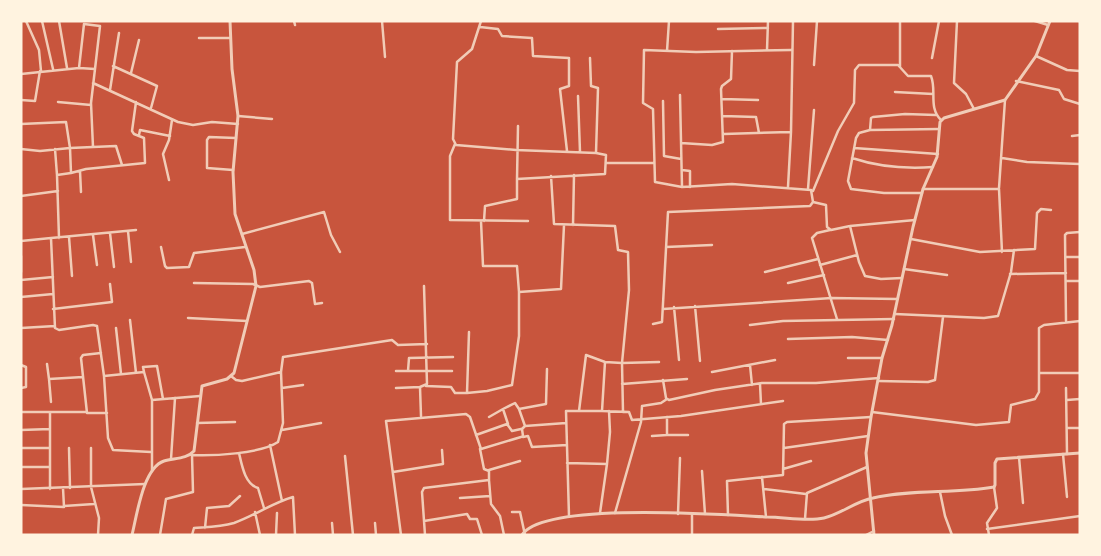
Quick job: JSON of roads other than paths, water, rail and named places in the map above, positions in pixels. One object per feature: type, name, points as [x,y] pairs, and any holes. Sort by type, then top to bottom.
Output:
[{"type":"street","points":[[21,100],[35,101],[40,71],[39,50],[26,21]]},
{"type":"street","points":[[42,21],[53,69]]},
{"type":"street","points":[[59,21],[67,68]]},
{"type":"street","points":[[230,21],[238,116],[234,170],[235,214],[254,270],[256,286],[248,322],[231,376]]},
{"type":"street","points":[[382,21],[385,57]]},
{"type":"street","points":[[481,21],[472,49],[457,62],[453,130],[455,144],[450,156],[449,220],[528,221]]},
{"type":"street","points":[[667,51],[669,21]]},
{"type":"street","points":[[767,50],[768,21]]},
{"type":"street","points":[[788,187],[793,21]]},
{"type":"street","points":[[814,65],[817,21]]},
{"type":"street","points":[[900,21],[900,67]]},
{"type":"street","points":[[932,58],[939,21]]},
{"type":"street","points":[[958,21],[954,83],[966,94],[974,110]]},
{"type":"street","points":[[1035,21],[1049,26]]},
{"type":"street","points":[[1002,252],[999,188],[1005,100],[1016,81],[1036,56],[1050,21]]},
{"type":"street","points":[[79,68],[85,24],[101,27],[91,105],[93,147]]},
{"type":"street","points":[[480,28],[498,29],[502,36],[532,38],[533,56],[570,58],[569,86],[560,89],[567,151]]},
{"type":"street","points":[[718,28],[768,28]]},
{"type":"street","points":[[110,90],[120,33]]},
{"type":"street","points":[[199,38],[230,38]]},
{"type":"street","points":[[131,73],[139,40]]},
{"type":"street","points":[[791,50],[644,50],[643,103],[652,108],[656,184],[682,187],[732,184],[788,187],[813,191]]},
{"type":"street","points":[[680,143],[721,144],[725,140],[722,86],[731,80],[732,51]]},
{"type":"street","points":[[1036,56],[1068,70],[1080,71]]},
{"type":"street","points":[[590,58],[591,86],[598,88],[596,153]]},
{"type":"street","points":[[653,324],[662,323],[669,211],[810,206],[813,202],[813,191],[838,131],[854,103],[856,67],[863,64],[898,65],[908,76],[931,76],[936,115],[941,120]]},
{"type":"street","points":[[113,66],[157,86],[150,108]]},
{"type":"street","points":[[21,74],[67,68],[95,69]]},
{"type":"street","points":[[1016,81],[1059,90],[1064,99],[1080,104]]},
{"type":"street","points":[[94,83],[172,120],[193,125],[212,122],[238,124]]},
{"type":"street","points":[[895,92],[933,94]]},
{"type":"street","points":[[680,95],[682,187]]},
{"type":"street","points":[[578,96],[580,152]]},
{"type":"street","points":[[722,99],[758,100]]},
{"type":"street","points":[[941,120],[1005,100]]},
{"type":"street","points":[[663,101],[664,156],[681,159]]},
{"type":"street","points":[[58,102],[91,105]]},
{"type":"street","points":[[57,175],[145,162],[144,138],[132,132],[136,102]]},
{"type":"street","points":[[808,189],[814,110]]},
{"type":"street","points":[[870,130],[871,118],[873,117],[905,114],[936,115]]},
{"type":"street","points":[[238,116],[272,119]]},
{"type":"street","points":[[723,116],[756,117],[759,134]]},
{"type":"street","points":[[169,180],[163,156],[170,136],[172,120]]},
{"type":"street","points":[[866,535],[874,533],[868,472],[868,436],[871,417],[882,358],[894,319],[910,239],[923,191],[938,154],[941,120]]},
{"type":"street","points":[[21,124],[66,122],[71,173]]},
{"type":"street","points":[[396,388],[451,387],[455,393],[467,393],[487,391],[513,384],[519,336],[517,266],[483,266],[482,221],[485,206],[517,199],[516,150],[518,126]]},
{"type":"street","points":[[940,129],[870,130],[859,133],[854,148],[848,181],[851,189],[884,194],[999,188]]},
{"type":"street","points":[[139,136],[140,130],[170,136]]},
{"type":"street","points":[[724,134],[791,132]]},
{"type":"street","points":[[1072,136],[1080,135]]},
{"type":"street","points":[[234,170],[207,168],[207,140],[209,137],[236,138]]},
{"type":"street","points":[[455,144],[460,146],[516,150],[596,153],[604,154],[606,162],[605,174],[517,179]]},
{"type":"street","points":[[21,148],[55,150],[117,146],[122,165]]},
{"type":"street","points":[[854,148],[938,154]]},
{"type":"street","points":[[55,150],[59,238]]},
{"type":"street","points":[[852,158],[871,164],[907,168],[933,167]]},
{"type":"street","points":[[1001,158],[1027,162],[1080,164]]},
{"type":"street","points":[[606,162],[654,163]]},
{"type":"street","points":[[682,170],[690,171],[690,186]]},
{"type":"street","points":[[80,171],[81,192]]},
{"type":"street","points":[[573,226],[574,175]]},
{"type":"street","points":[[551,176],[553,223],[573,226],[615,226],[618,250],[628,252],[629,290],[622,363],[623,412]]},
{"type":"street","points":[[21,196],[58,191]]},
{"type":"street","points":[[813,202],[826,205],[827,227],[831,230]]},
{"type":"street","points":[[910,239],[957,249],[1002,252],[1035,249],[1037,213],[1041,209],[1051,210]]},
{"type":"street","points":[[241,235],[321,212],[325,213],[331,235],[340,252]]},
{"type":"street","points":[[837,319],[812,238],[814,234],[850,226],[915,220]]},
{"type":"street","points":[[519,292],[561,288],[564,225]]},
{"type":"street","points":[[850,226],[857,255],[865,276],[881,279],[902,278]]},
{"type":"street","points":[[21,241],[136,230]]},
{"type":"street","points":[[128,231],[131,262]]},
{"type":"street","points":[[1066,321],[1066,234],[1080,232]]},
{"type":"street","points":[[110,233],[114,267]]},
{"type":"street","points":[[93,235],[97,265]]},
{"type":"street","points":[[69,237],[72,276]]},
{"type":"street","points":[[51,238],[55,326],[59,330],[95,325],[98,328],[104,376],[108,438],[113,450],[151,452]]},
{"type":"street","points":[[666,248],[712,245]]},
{"type":"street","points":[[162,247],[167,268],[190,267],[194,253],[245,247]]},
{"type":"street","points":[[895,314],[984,318],[998,316],[1010,274],[1014,250]]},
{"type":"street","points":[[820,265],[857,255]]},
{"type":"street","points":[[21,256],[21,272]]},
{"type":"street","points":[[1066,257],[1080,257]]},
{"type":"street","points":[[765,272],[818,259]]},
{"type":"street","points":[[904,269],[947,275]]},
{"type":"street","points":[[1010,274],[1066,272]]},
{"type":"street","points":[[788,284],[824,275]]},
{"type":"street","points":[[21,280],[53,277]]},
{"type":"street","points":[[1066,281],[1080,280]]},
{"type":"street","points":[[194,283],[256,286],[310,281],[315,304],[322,303]]},
{"type":"street","points":[[53,310],[112,302],[110,284]]},
{"type":"street","points":[[424,286],[427,344],[426,386]]},
{"type":"street","points":[[21,296],[53,294]]},
{"type":"street","points":[[663,309],[832,298],[897,299]]},
{"type":"street","points":[[695,306],[700,361]]},
{"type":"street","points":[[674,307],[680,360]]},
{"type":"street","points":[[615,513],[641,420],[642,406],[661,403],[667,399],[760,384],[878,379],[928,382],[935,380],[943,316]]},
{"type":"street","points":[[188,318],[248,322]]},
{"type":"street","points":[[750,325],[782,321],[894,319]]},
{"type":"street","points":[[130,320],[136,373]]},
{"type":"street","points":[[872,412],[948,420],[958,424],[1006,423],[1010,420],[1011,405],[1035,399],[1039,392],[1039,328],[1044,325],[1080,320]]},
{"type":"street","points":[[21,328],[55,326]]},
{"type":"street","points":[[116,328],[121,374]]},
{"type":"street","points":[[467,393],[469,332]]},
{"type":"street","points":[[788,339],[852,337],[888,340]]},
{"type":"street","points":[[132,535],[145,484],[152,470],[160,463],[192,455],[239,452],[278,442],[282,430],[282,357],[392,340],[398,345],[427,344]]},
{"type":"street","points":[[87,412],[81,357],[101,353]]},
{"type":"street","points":[[580,411],[586,355],[605,362],[659,362]]},
{"type":"street","points":[[408,371],[408,358],[452,358]]},
{"type":"street","points":[[848,358],[882,358]]},
{"type":"street","points":[[712,372],[775,360]]},
{"type":"street","points":[[602,411],[605,362]]},
{"type":"street","points":[[48,364],[51,402]]},
{"type":"street","points":[[21,365],[26,367],[27,384],[26,387],[21,388]]},
{"type":"street","points":[[750,365],[752,385]]},
{"type":"street","points":[[152,470],[152,400],[143,367],[157,366],[163,399]]},
{"type":"street","points":[[519,409],[546,404],[547,369]]},
{"type":"street","points":[[396,371],[452,371]]},
{"type":"street","points":[[104,376],[144,372]]},
{"type":"street","points":[[231,376],[236,380],[242,381],[281,372]]},
{"type":"street","points":[[1040,373],[1080,373]]},
{"type":"street","points":[[160,535],[166,499],[193,492],[192,455],[195,447],[200,396],[204,384],[231,376]]},
{"type":"street","points":[[49,379],[83,377]]},
{"type":"street","points":[[622,384],[687,379]]},
{"type":"street","points":[[663,380],[667,399]]},
{"type":"street","points":[[760,384],[761,404]]},
{"type":"street","points":[[282,388],[303,385]]},
{"type":"street","points":[[420,387],[421,416]]},
{"type":"street","points":[[1066,388],[1067,428],[1065,454],[1067,497]]},
{"type":"street","points":[[152,400],[200,396]]},
{"type":"street","points":[[171,459],[175,398]]},
{"type":"street","points":[[1067,400],[1080,399]]},
{"type":"street","points":[[569,516],[566,423],[568,410],[630,412],[632,420],[641,420],[783,401]]},
{"type":"street","points":[[489,417],[515,403],[519,409],[523,437]]},
{"type":"street","points":[[503,409],[512,431],[566,423]]},
{"type":"street","points":[[600,513],[610,432],[609,411]]},
{"type":"street","points":[[21,412],[107,413]]},
{"type":"street","points":[[50,412],[50,488]]},
{"type":"street","points":[[401,535],[386,422],[421,416],[468,414],[476,434],[484,469],[489,470],[520,461]]},
{"type":"street","points":[[667,417],[667,436]]},
{"type":"street","points":[[728,516],[727,481],[782,476],[784,424],[789,422],[871,417]]},
{"type":"street","points":[[197,422],[235,422]]},
{"type":"street","points":[[282,430],[321,423]]},
{"type":"street","points":[[476,434],[508,424]]},
{"type":"street","points":[[1067,428],[1080,428]]},
{"type":"street","points":[[21,430],[50,430]]},
{"type":"street","points":[[652,436],[688,435]]},
{"type":"street","points":[[480,449],[528,436],[531,447],[567,445]]},
{"type":"street","points":[[784,448],[868,436]]},
{"type":"street","points":[[270,445],[282,501]]},
{"type":"street","points":[[21,448],[50,448]]},
{"type":"street","points":[[69,448],[70,488]]},
{"type":"street","points":[[91,448],[91,487],[99,518],[98,535]]},
{"type":"street","points":[[393,472],[443,464],[442,450]]},
{"type":"street","points":[[239,452],[243,470],[252,486],[258,488],[264,508]]},
{"type":"street","points":[[989,535],[987,523],[997,508],[994,488],[996,460],[1080,453]]},
{"type":"street","points":[[345,456],[354,535]]},
{"type":"street","points":[[1019,457],[1023,503]]},
{"type":"street","points":[[678,514],[680,458]]},
{"type":"street","points":[[783,469],[811,461]]},
{"type":"street","points":[[567,463],[607,464]]},
{"type":"street","points":[[21,468],[50,467]]},
{"type":"street","points":[[764,489],[806,494],[868,467]]},
{"type":"street","points":[[489,470],[492,507],[500,517],[504,535]]},
{"type":"street","points":[[702,471],[705,514]]},
{"type":"street","points":[[762,478],[766,517]]},
{"type":"street","points":[[425,535],[422,492],[424,488],[489,480]]},
{"type":"street","points":[[21,489],[145,484]]},
{"type":"street","points":[[63,488],[64,506]]},
{"type":"street","points":[[512,512],[520,512],[524,533],[569,516],[600,513],[823,518],[871,498],[994,488]]},
{"type":"street","points":[[940,492],[945,516],[952,535]]},
{"type":"street","points":[[806,494],[806,518]]},
{"type":"street","points":[[205,528],[207,508],[229,506],[240,496]]},
{"type":"street","points":[[460,498],[490,496]]},
{"type":"street","points":[[192,535],[194,528],[234,523],[264,508],[293,498],[295,535]]},
{"type":"street","points":[[21,505],[64,506],[94,504]]},
{"type":"street","points":[[255,512],[260,535]]},
{"type":"street","points":[[276,535],[277,512]]},
{"type":"street","points":[[424,521],[467,514],[470,519],[477,519],[482,535]]},
{"type":"street","points":[[692,514],[692,535]]},
{"type":"street","points":[[987,530],[1080,516]]},
{"type":"street","points":[[332,523],[333,535]]},
{"type":"street","points":[[375,523],[376,535]]}]
